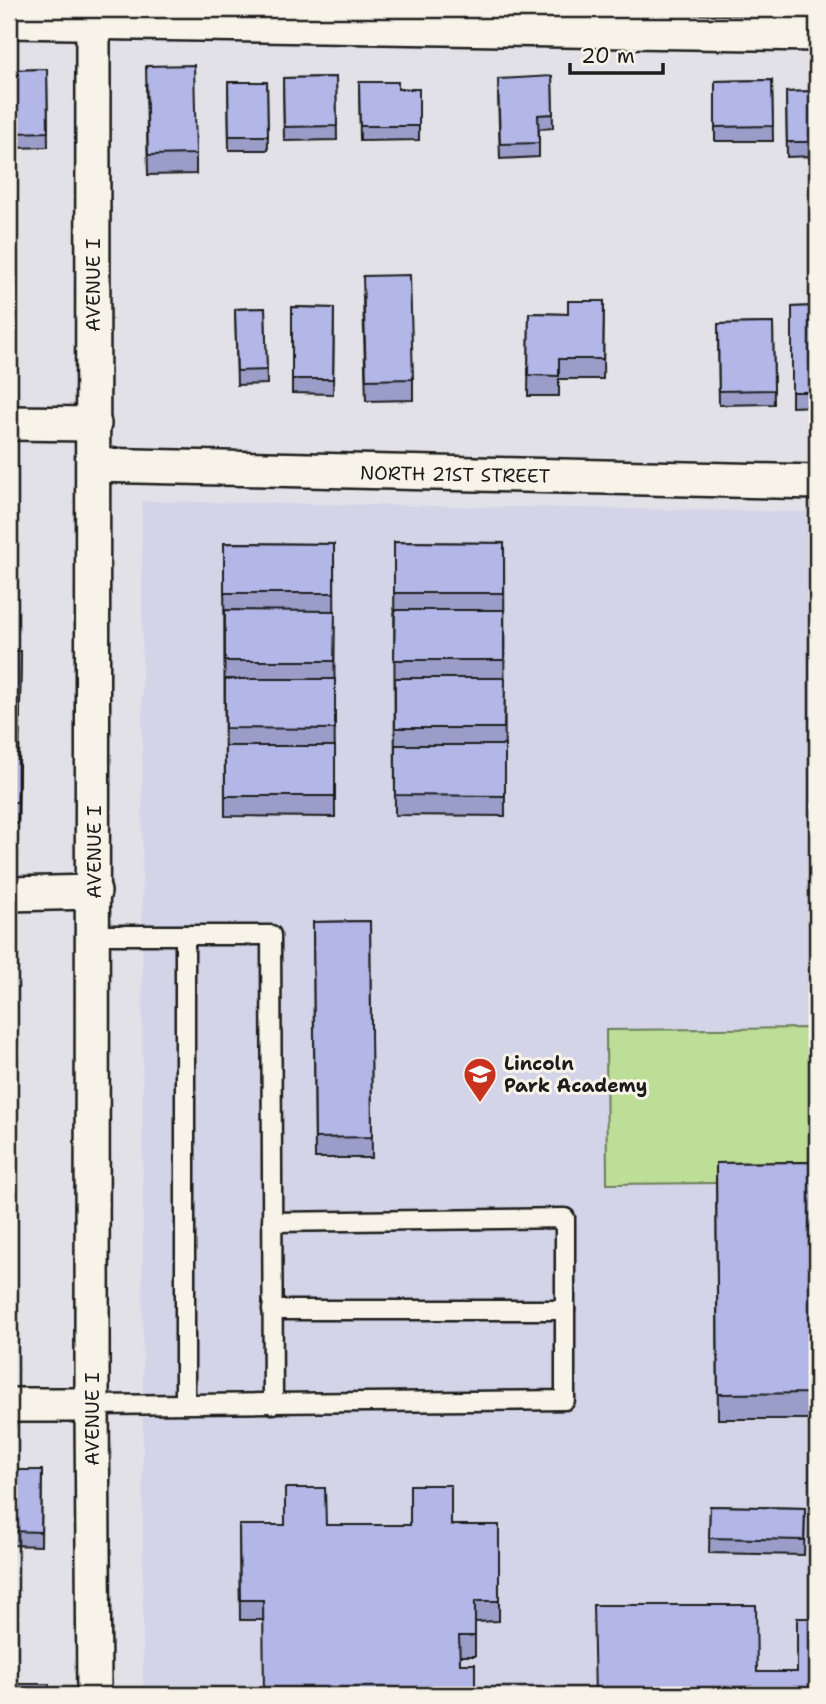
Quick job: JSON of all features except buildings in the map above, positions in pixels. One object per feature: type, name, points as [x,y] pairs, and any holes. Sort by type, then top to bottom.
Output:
[{"type":"street","points":[[9,21],[93,15],[817,34]]},
{"type":"street","name":"AVENUE I","points":[[93,15],[94,1695]]},
{"type":"street","points":[[9,423],[94,424]]},
{"type":"street","name":"NORTH 21ST STREET","points":[[94,465],[817,482]]},
{"type":"street","points":[[9,894],[94,892]]},
{"type":"street","points":[[9,1405],[92,1405]]},
{"type":"lane","points":[[94,934],[271,935],[273,1404]]},
{"type":"lane","points":[[185,935],[185,1404]]},
{"type":"lane","points":[[92,1405],[565,1400],[565,1218],[272,1222]]},
{"type":"lane","points":[[272,1310],[565,1310]]},
{"type":"shaded area","name":"Lincoln Park Academy","points":[[142,501],[817,512],[817,1695],[143,1695]]},
{"type":"green space","points":[[817,1028],[817,1182],[607,1184],[606,1030]]},
{"type":"place","name":"Lincoln Park Academy","points":[[480,1104]]}]
